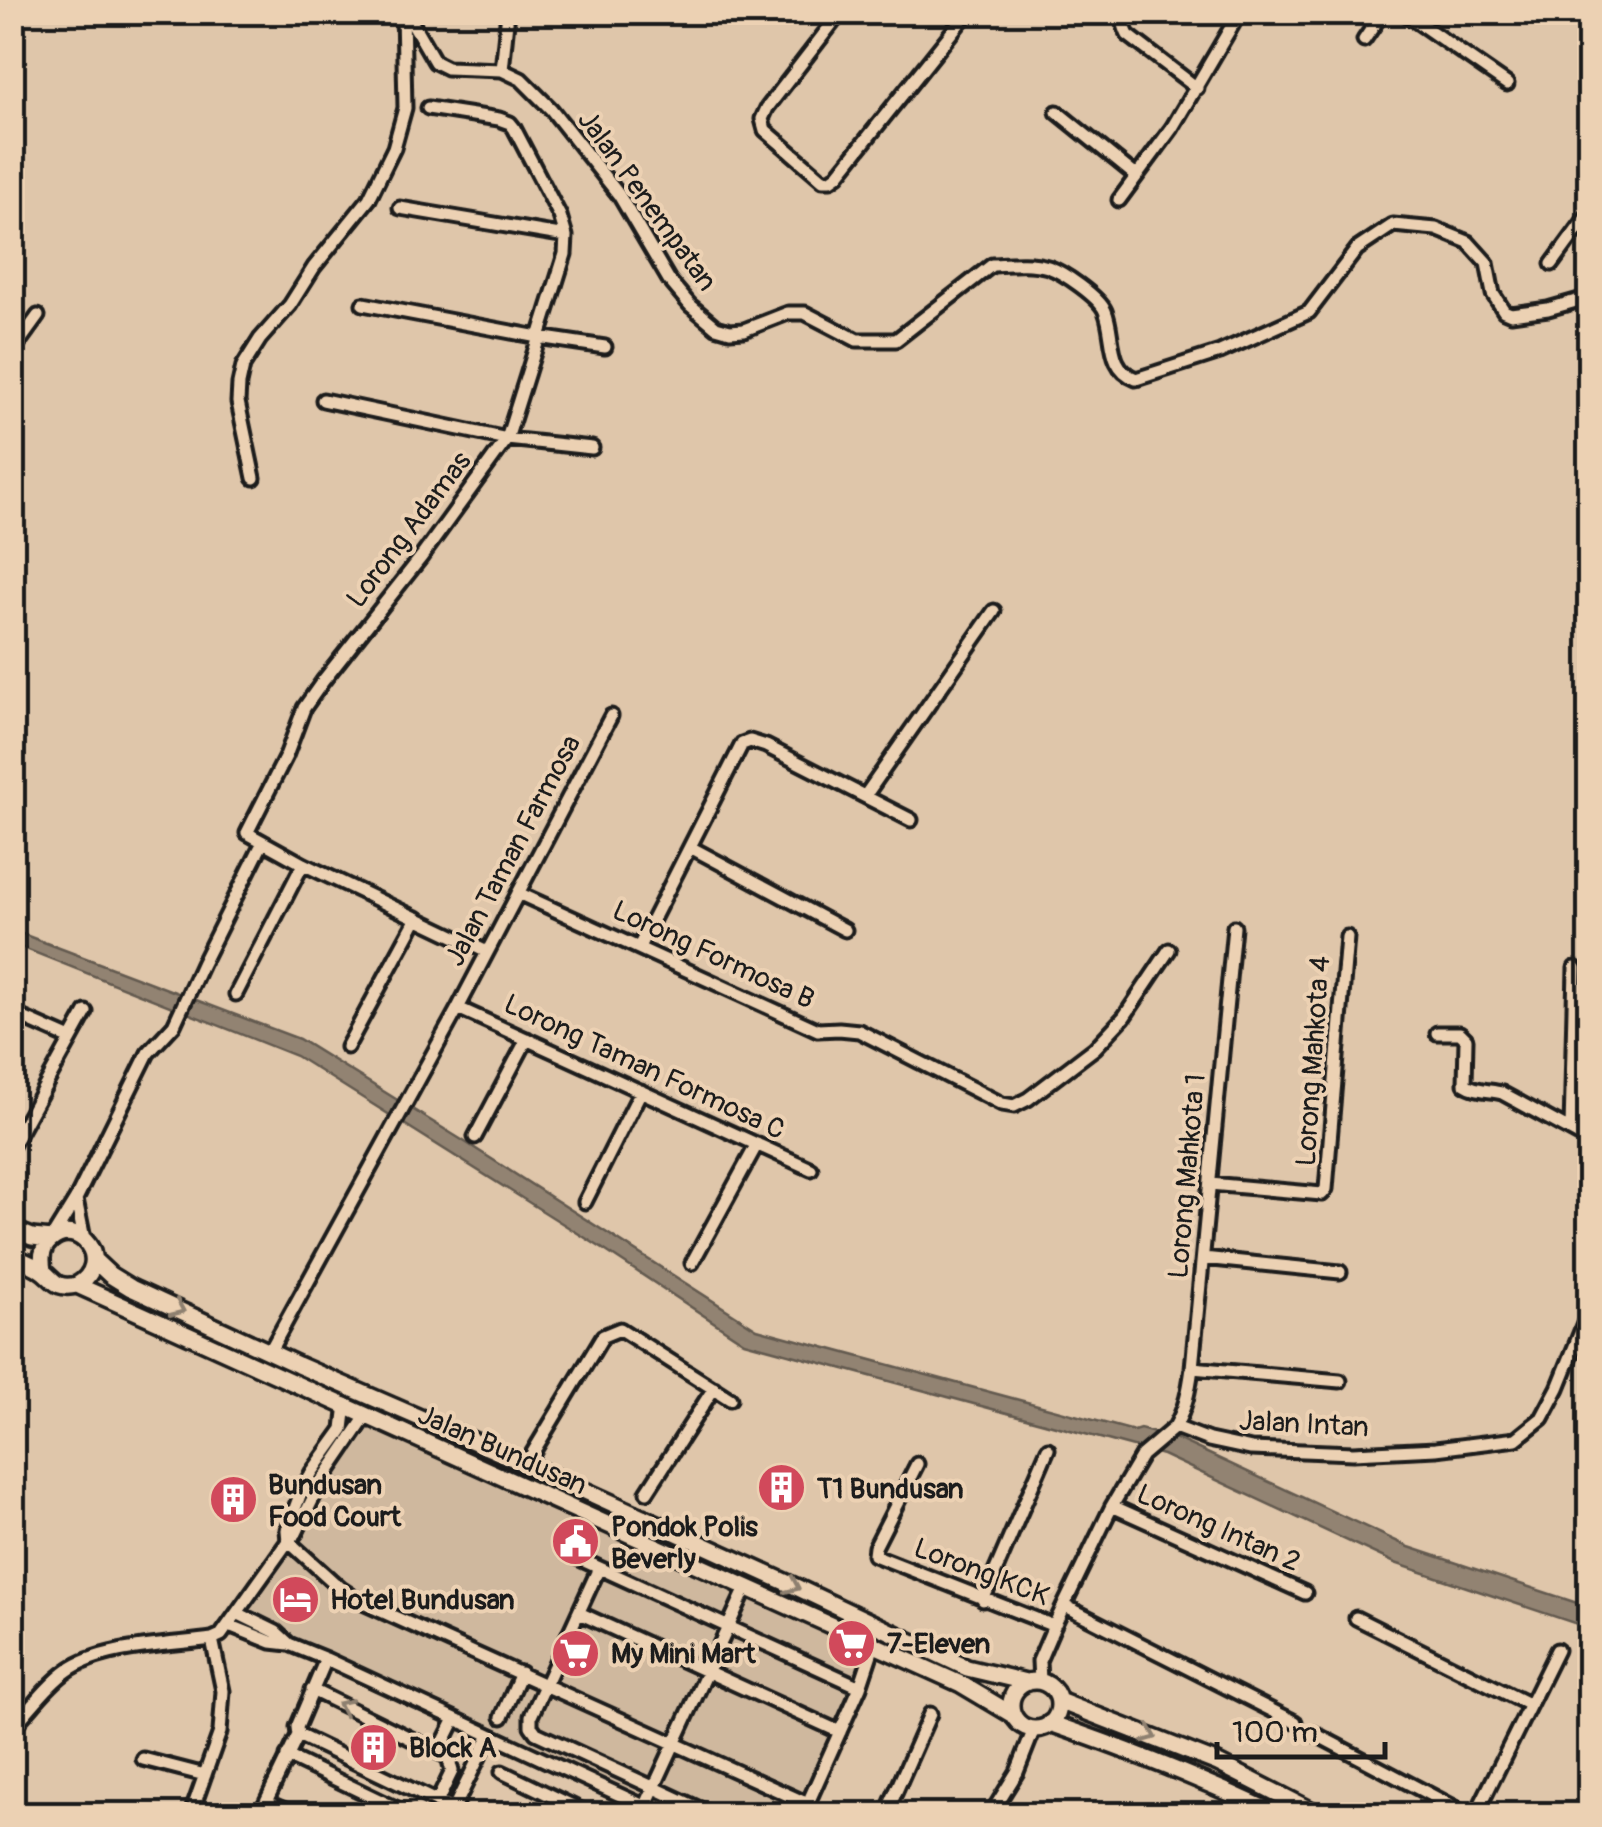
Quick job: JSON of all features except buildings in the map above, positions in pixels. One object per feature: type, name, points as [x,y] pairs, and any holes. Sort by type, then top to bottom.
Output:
[{"type":"main road","points":[[12,1229],[32,1237],[52,1239],[68,1234],[84,1239]]},
{"type":"main road","points":[[43,1270],[41,1256],[52,1239]]},
{"type":"main road","name":"Jalan Bundusan","points":[[84,1239],[94,1260],[131,1288],[526,1464],[967,1668],[1033,1682]]},
{"type":"main road","name":"Jalan Bundusan","points":[[12,1256],[43,1270],[52,1282],[78,1285],[346,1404],[962,1684],[1013,1715]]},
{"type":"main road","points":[[78,1285],[90,1275],[94,1260]]},
{"type":"main road","points":[[298,1364],[359,1402],[367,1415]]},
{"type":"main road","points":[[1050,1724],[1059,1701],[1052,1688],[1033,1682],[1014,1692],[1013,1715],[1022,1725],[1034,1729],[1050,1724],[1117,1746],[1207,1781],[1275,1814]]},
{"type":"main road","points":[[1059,1701],[1218,1763],[1318,1814]]},
{"type":"street","points":[[405,12],[436,62],[447,68],[502,70],[508,12]]},
{"type":"street","points":[[254,478],[238,402],[243,366],[260,339],[290,306],[314,267],[370,199],[394,148],[405,108],[405,12]]},
{"type":"street","points":[[841,12],[762,119],[765,130],[823,180],[838,174],[968,12]]},
{"type":"street","points":[[1128,12],[1124,19],[1128,35],[1197,88]]},
{"type":"street","points":[[1118,200],[1172,128],[1240,12]]},
{"type":"street","points":[[1364,40],[1383,12]]},
{"type":"street","points":[[1403,12],[1508,84]]},
{"type":"street","name":"Jalan Penempatan","points":[[502,70],[521,79],[551,109],[608,180],[669,280],[704,318],[730,331],[744,330],[788,313],[805,313],[857,340],[896,340],[992,265],[1049,268],[1104,308],[1114,358],[1125,375],[1136,379],[1220,352],[1309,312],[1357,249],[1392,225],[1436,229],[1468,242],[1487,263],[1494,294],[1504,311],[1512,314],[1590,297]]},
{"type":"street","points":[[400,208],[566,236],[560,216],[510,123],[428,108]]},
{"type":"street","points":[[1057,112],[1134,176]]},
{"type":"street","points":[[1552,264],[1590,212]]},
{"type":"street","name":"Lorong Adamas","points":[[263,842],[247,834],[286,756],[304,708],[507,440],[566,254],[566,236]]},
{"type":"street","points":[[363,304],[605,347]]},
{"type":"street","points":[[12,352],[38,316]]},
{"type":"street","points":[[323,400],[507,440],[592,448]]},
{"type":"street","points":[[866,796],[994,611]]},
{"type":"street","name":"Jalan Taman Farmosa","points":[[270,1351],[458,1008],[610,716]]},
{"type":"street","points":[[639,947],[742,744],[750,740],[911,820]]},
{"type":"street","points":[[52,1239],[148,1053],[174,1025],[263,842],[487,952]]},
{"type":"street","points":[[690,847],[845,930]]},
{"type":"street","points":[[236,994],[302,864]]},
{"type":"street","name":"Lorong Formosa B","points":[[518,893],[818,1030],[859,1031],[1002,1104],[1014,1106],[1114,1030],[1169,950]]},
{"type":"street","points":[[347,1047],[417,918]]},
{"type":"street","name":"Lorong Mahkota 1","points":[[1171,1430],[1184,1412],[1189,1396],[1234,927]]},
{"type":"street","name":"Lorong Mahkota 4","points":[[1210,1184],[1322,1194],[1326,1189],[1347,937]]},
{"type":"street","points":[[1571,1130],[1575,968]]},
{"type":"street","name":"Lorong Taman Formosa C","points":[[458,1008],[812,1169]]},
{"type":"street","points":[[14,1142],[86,1012]]},
{"type":"street","points":[[12,1013],[71,1039]]},
{"type":"street","points":[[1437,1033],[1460,1032],[1466,1040],[1465,1084],[1472,1089],[1502,1093],[1590,1141]]},
{"type":"street","points":[[475,1137],[528,1040]]},
{"type":"street","points":[[585,1202],[641,1091]]},
{"type":"street","points":[[692,1263],[757,1144]]},
{"type":"street","points":[[76,1199],[84,1239]]},
{"type":"street","points":[[1203,1258],[1340,1272]]},
{"type":"street","name":"Jalan Intan","points":[[1171,1430],[1237,1446],[1285,1450],[1436,1449],[1516,1439],[1542,1418],[1590,1309]]},
{"type":"street","points":[[526,1464],[602,1336],[620,1328],[730,1399]]},
{"type":"street","points":[[1192,1368],[1340,1380]]},
{"type":"street","points":[[648,1492],[714,1388]]},
{"type":"street","points":[[346,1404],[343,1429],[312,1472],[287,1530],[288,1541],[341,1589],[359,1602],[674,1743],[806,1809],[860,1687],[874,1645]]},
{"type":"street","points":[[12,1728],[62,1674],[86,1660],[221,1635],[296,1532],[320,1484],[367,1415]]},
{"type":"street","points":[[1033,1682],[1054,1626],[1112,1506],[1142,1456],[1171,1430]]},
{"type":"street","points":[[983,1600],[1048,1450]]},
{"type":"street","name":"Lorong KCK","points":[[916,1464],[874,1555],[1054,1626]]},
{"type":"street","name":"Lorong Intan 2","points":[[1112,1506],[1305,1593]]},
{"type":"street","points":[[568,1554],[860,1687]]},
{"type":"street","points":[[599,1568],[530,1720],[536,1733],[711,1814]]},
{"type":"street","points":[[646,1808],[746,1588]]},
{"type":"street","points":[[1064,1606],[1295,1722]]},
{"type":"street","points":[[237,1613],[276,1632],[289,1644]]},
{"type":"street","points":[[578,1613],[840,1732]]},
{"type":"street","points":[[1356,1618],[1530,1704]]},
{"type":"street","points":[[229,1625],[326,1659],[661,1814]]},
{"type":"street","points":[[192,1814],[220,1732],[223,1691],[212,1639]]},
{"type":"street","points":[[1476,1814],[1557,1650]]},
{"type":"street","points":[[260,1814],[298,1735],[297,1727],[326,1659]]},
{"type":"street","points":[[502,1717],[521,1674]]},
{"type":"street","points":[[312,1690],[448,1758],[452,1771],[437,1802]]},
{"type":"street","points":[[886,1814],[930,1714]]},
{"type":"street","points":[[439,1751],[456,1719]]},
{"type":"street","points":[[991,1814],[1017,1772],[1034,1729]]},
{"type":"street","points":[[1313,1733],[1468,1814]]},
{"type":"street","points":[[298,1735],[456,1813],[490,1735]]},
{"type":"street","points":[[288,1756],[408,1814]]},
{"type":"street","points":[[143,1760],[205,1775]]},
{"type":"street","points":[[502,1772],[589,1814]]},
{"type":"street","points":[[266,1802],[294,1814]]},
{"type":"shaded area","points":[[12,930],[299,1039],[757,1329],[1134,1431],[1140,1429],[1177,1439],[1409,1547],[1589,1607],[1589,1628],[1395,1563],[1163,1455],[744,1342],[296,1056],[13,944]]},
{"type":"shaded area","points":[[367,1415],[874,1645],[803,1814],[661,1814],[238,1620]]},
{"type":"place","name":"T1 Bundusan","points":[[782,1488]]},
{"type":"place","name":"Bundusan Food Court","points":[[233,1500]]},
{"type":"place","name":"Pondok Polis Beverly","points":[[576,1542]]},
{"type":"place","name":"Hotel Bundusan","points":[[295,1599]]},
{"type":"place","name":"7-Eleven","points":[[852,1643]]},
{"type":"place","name":"My Mini Mart","points":[[576,1653]]},
{"type":"place","name":"Block A","points":[[374,1747]]}]
